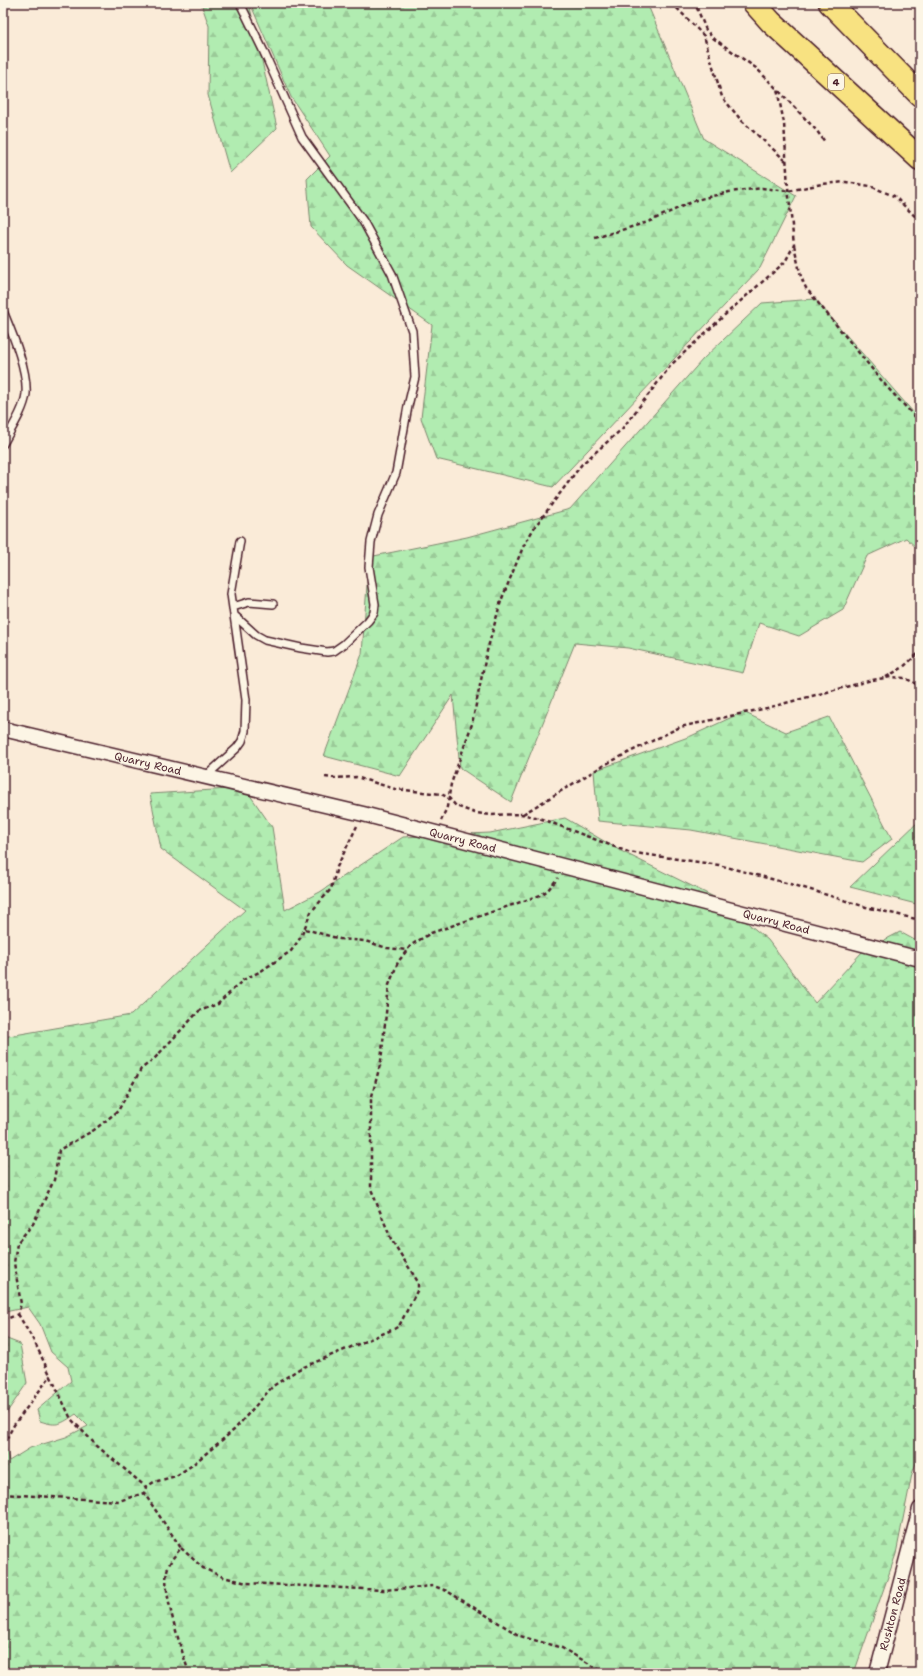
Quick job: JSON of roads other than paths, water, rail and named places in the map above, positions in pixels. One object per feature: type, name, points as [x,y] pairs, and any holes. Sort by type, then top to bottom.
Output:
[{"type":"highway","name":"4","points":[[754,3],[771,22],[920,159]]},
{"type":"highway","points":[[830,3],[920,95]]},
{"type":"street","name":"Quarry Road","points":[[3,729],[363,814],[562,868],[757,915],[920,959]]},
{"type":"street","name":"Rushton Road","points":[[877,1673],[920,1509]]},
{"type":"lane","points":[[234,616],[256,635],[266,640],[327,652],[334,651],[344,644],[368,621],[374,613],[375,604],[369,567],[371,542],[378,515],[396,473],[408,406],[415,377],[412,331],[392,274],[363,221],[302,137],[240,3]]},
{"type":"lane","points":[[3,311],[21,360],[26,394],[22,406],[3,444]]},
{"type":"lane","points":[[205,777],[237,748],[245,731],[246,700],[233,607],[233,579],[240,541]]},
{"type":"lane","points":[[233,607],[249,602],[273,604]]}]
